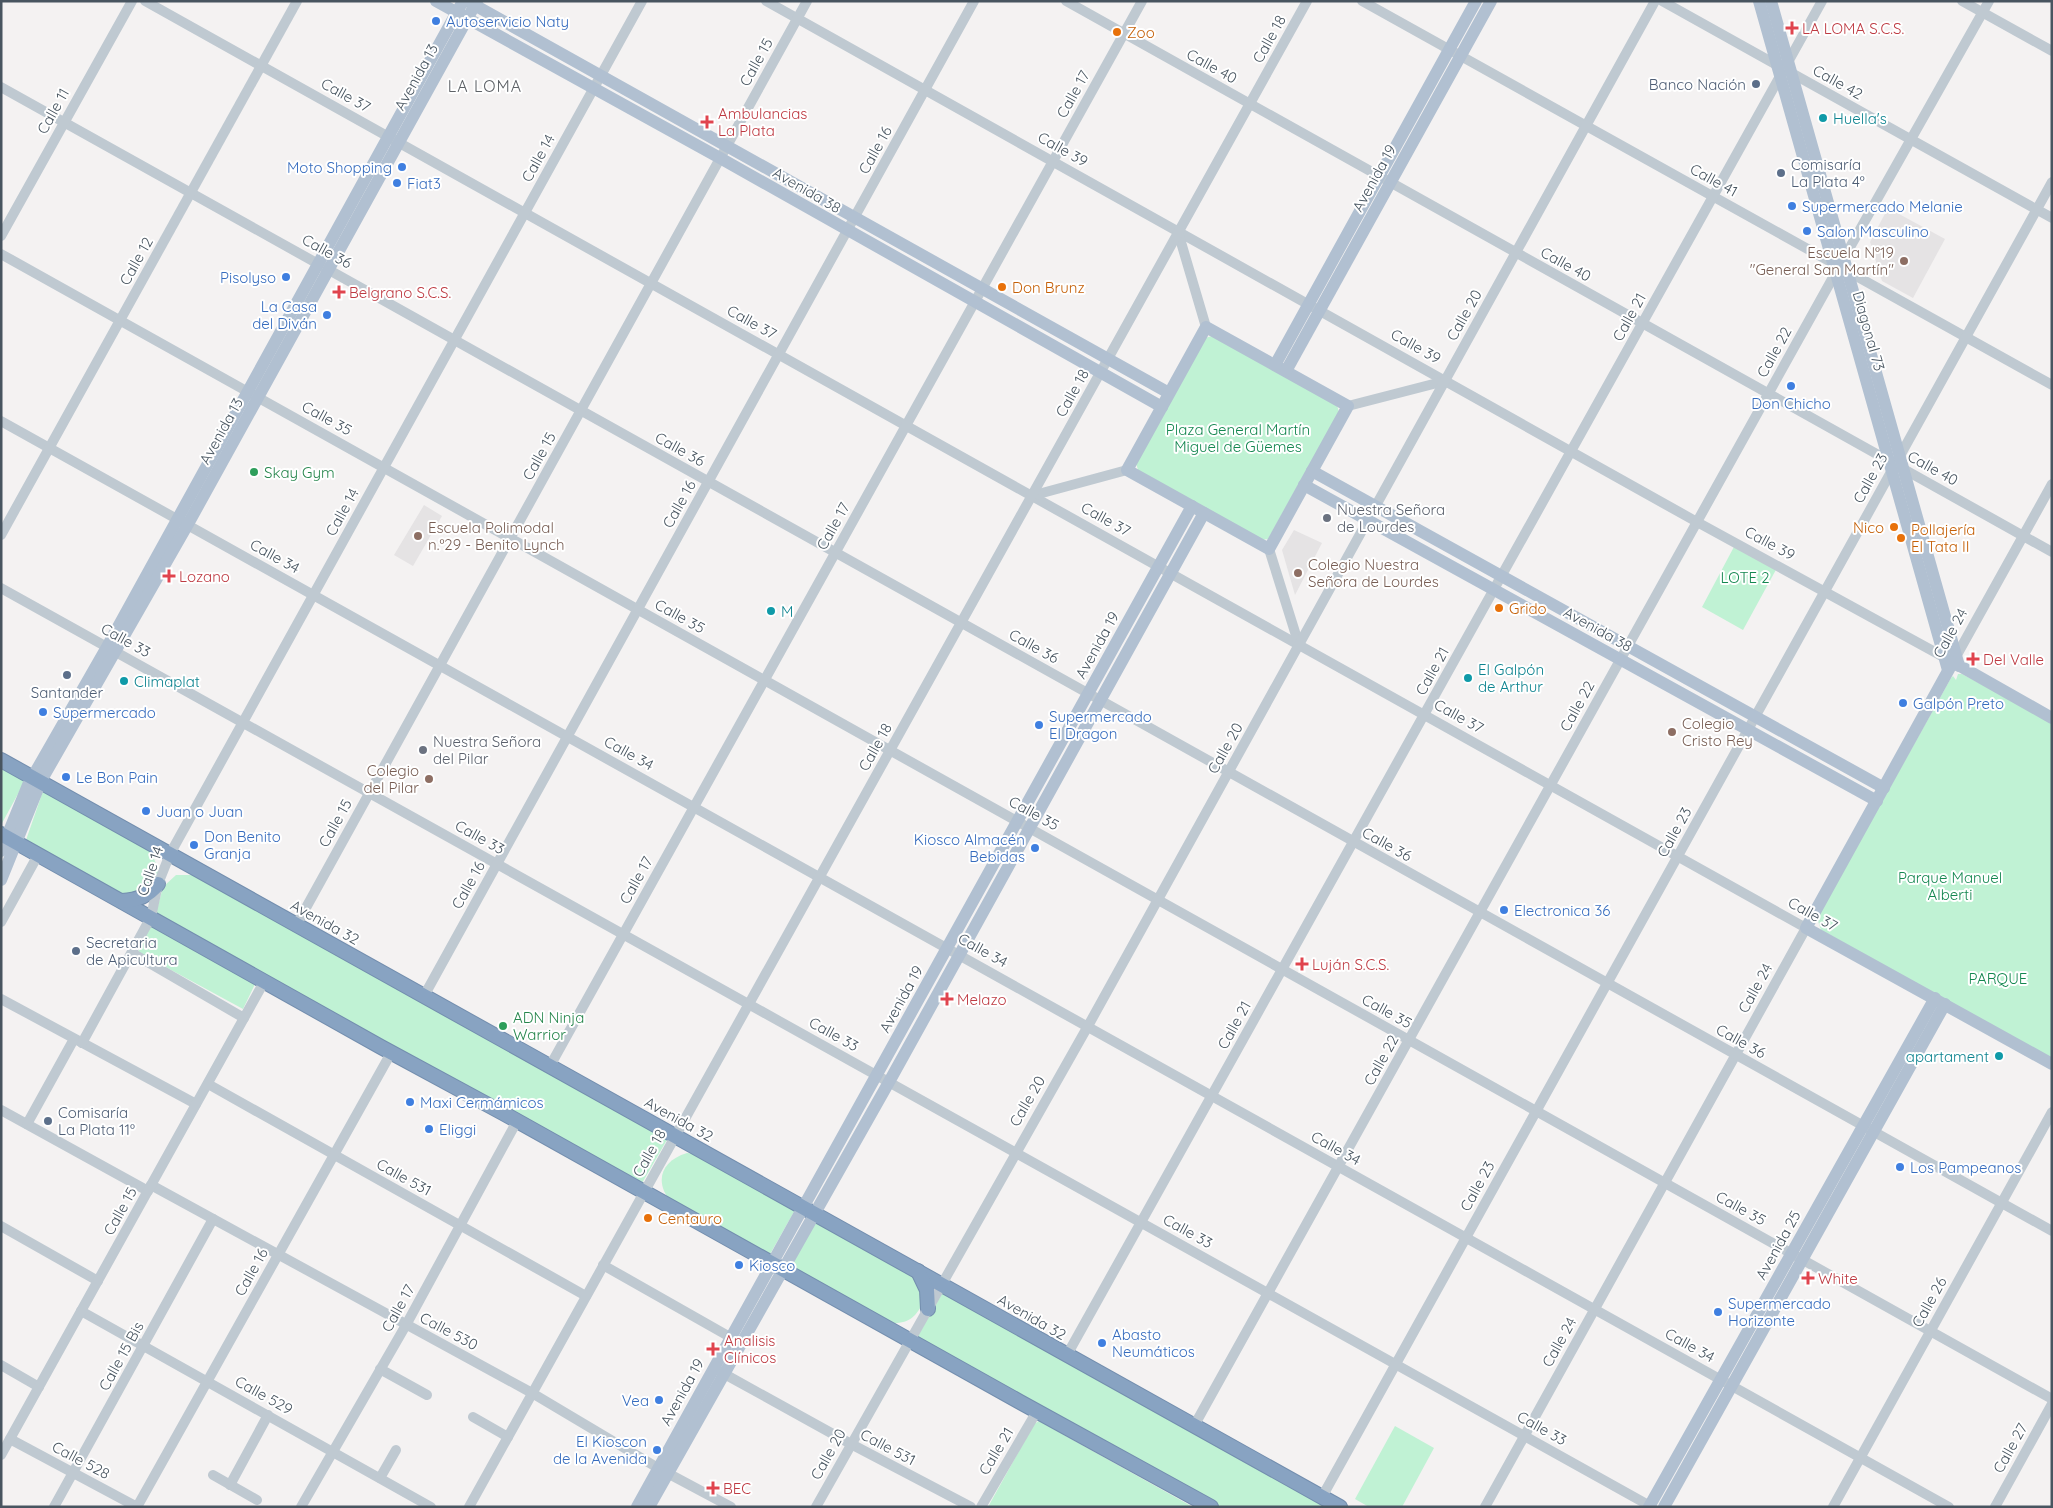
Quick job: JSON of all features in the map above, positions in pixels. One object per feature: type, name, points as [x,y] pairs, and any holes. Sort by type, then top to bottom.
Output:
[{"type":"highway","name":"Avenida 32","points":[[1,760],[1340,1507]]},
{"type":"highway","points":[[6,839],[38,854],[391,1053],[517,1121],[1211,1507]]},
{"type":"highway","points":[[122,901],[143,897],[150,893],[158,884]]},
{"type":"highway","points":[[918,1271],[927,1290],[928,1309]]},
{"type":"main road","name":"Avenida 38","points":[[436,1],[720,158],[1162,407]]},
{"type":"main road","name":"Avenida 19","points":[[1314,308],[1379,176],[1476,1]]},
{"type":"main road","name":"Avenida 19","points":[[1280,368],[1390,183],[1490,1]]},
{"type":"main road","name":"Diagonal 73","points":[[1759,1],[1784,70],[1952,662]]},
{"type":"main road","name":"Diagonal 73","points":[[1771,1],[1784,70]]},
{"type":"main road","name":"Avenida 38","points":[[471,2],[1169,393]]},
{"type":"main road","name":"Avenida 13","points":[[1,850],[37,779],[183,521],[471,2]]},
{"type":"main road","points":[[1206,327],[1280,368],[1348,406],[1269,549],[1127,470],[1206,327]]},
{"type":"main road","name":"Avenida 38","points":[[1312,471],[1884,788]]},
{"type":"main road","name":"Avenida 38","points":[[1304,485],[1877,801]]},
{"type":"main road","name":"Avenida 19","points":[[809,1211],[877,1076],[1192,506]]},
{"type":"main road","name":"Avenida 19","points":[[637,1507],[663,1470],[809,1211],[889,1082],[1204,513]]},
{"type":"main road","name":"Calle 39","points":[[1952,662],[2052,718]]},
{"type":"main road","name":"Calle 24","points":[[1806,928],[1952,662]]},
{"type":"main road","name":"Avenida 13","points":[[1,880],[6,839]]},
{"type":"main road","name":"Calle 37","points":[[1806,928],[2052,1064]]},
{"type":"main road","name":"Avenida 25","points":[[1664,1507],[1727,1383],[1940,1001]]},
{"type":"main road","name":"Avenida 19","points":[[719,1371],[730,1337],[778,1266]]},
{"type":"main road","name":"Avenida 25","points":[[1650,1506],[1727,1383]]},
{"type":"main road","name":"Avenida 19","points":[[649,1507],[663,1470]]},
{"type":"street","name":"Calle 11","points":[[1,236],[132,1]]},
{"type":"street","name":"Calle 37","points":[[144,1],[1806,928]]},
{"type":"street","name":"Calle 12","points":[[1,535],[297,1]]},
{"type":"street","name":"Calle 14","points":[[28,1124],[132,953],[151,917],[158,884],[170,854],[642,1]]},
{"type":"street","name":"Calle 39","points":[[766,1],[1697,522],[1952,662]]},
{"type":"street","name":"Calle 15","points":[[296,924],[807,1]]},
{"type":"street","name":"Calle 16","points":[[424,996],[974,1]]},
{"type":"street","name":"Calle 40","points":[[1066,1],[2052,552]]},
{"type":"street","name":"Calle 17","points":[[550,1066],[1142,1]]},
{"type":"street","name":"Calle 18","points":[[469,1507],[1307,1]]},
{"type":"street","name":"Calle 41","points":[[1362,1],[2052,385]]},
{"type":"street","name":"Calle 20","points":[[816,1507],[1015,1152],[1088,1026],[1655,1]]},
{"type":"street","name":"Calle 42","points":[[1662,1],[2052,218]]},
{"type":"street","name":"Calle 21","points":[[1067,1355],[1822,1]]},
{"type":"street","points":[[1962,1],[2052,51]]},
{"type":"street","name":"Calle 22","points":[[1194,1426],[1768,394],[1989,1]]},
{"type":"street","name":"Calle 36","points":[[1,87],[2052,1231]]},
{"type":"street","name":"Calle 23","points":[[1322,1497],[2052,182]]},
{"type":"street","points":[[1178,232],[1206,327]]},
{"type":"street","name":"Calle 35","points":[[1,254],[2052,1399]]},
{"type":"street","points":[[1348,406],[1445,381]]},
{"type":"street","name":"Calle 34","points":[[1,421],[1949,1507]]},
{"type":"street","points":[[1032,496],[1127,470]]},
{"type":"street","name":"Calle 24","points":[[1952,662],[2052,484]]},
{"type":"street","points":[[1269,549],[1299,645]]},
{"type":"street","name":"Calle 33","points":[[1,588],[1650,1506]]},
{"type":"street","points":[[1,922],[38,854]]},
{"type":"street","name":"Calle 24","points":[[1485,1507],[1806,928]]},
{"type":"street","points":[[132,953],[244,1018]]},
{"type":"street","name":"Calle 15","points":[[1,1455],[264,982]]},
{"type":"street","points":[[1,1000],[196,1104]]},
{"type":"street","name":"Calle 16","points":[[137,1507],[391,1053]]},
{"type":"street","name":"Calle 531","points":[[208,1084],[586,1296]]},
{"type":"street","name":"Calle 530","points":[[1,1110],[278,1254],[532,1393],[663,1470],[731,1507]]},
{"type":"street","name":"Calle 26","points":[[1833,1507],[2052,1112]]},
{"type":"street","name":"Calle 17","points":[[301,1507],[406,1325],[517,1121]]},
{"type":"street","name":"Calle 15 Bis","points":[[54,1507],[213,1219]]},
{"type":"street","points":[[1,1226],[98,1281]]},
{"type":"street","points":[[603,1265],[730,1337]]},
{"type":"street","name":"Calle 529","points":[[81,1312],[431,1507]]},
{"type":"street","points":[[1,1365],[39,1387]]},
{"type":"street","points":[[380,1369],[427,1395]]},
{"type":"street","name":"Calle 531","points":[[719,1371],[851,1444],[971,1507]]},
{"type":"street","name":"Calle 27","points":[[1995,1507],[2052,1404]]},
{"type":"street","name":"Calle 21","points":[[981,1507],[1037,1411]]},
{"type":"street","points":[[230,1485],[268,1415]]},
{"type":"street","points":[[473,1417],[508,1436]]},
{"type":"street","name":"Calle 528","points":[[10,1439],[137,1507]]},
{"type":"street","points":[[380,1478],[396,1450]]},
{"type":"street","points":[[213,1475],[256,1500]]},
{"type":"shaded area","name":"Escuela N°19 \"General San Martín\"","points":[[1888,208],[1945,239],[1913,298],[1882,281],[1870,242]]},
{"type":"shaded area","name":"Escuela Polimodal n.°29 - Benito Lynch","points":[[424,505],[442,516],[413,566],[394,555]]},
{"type":"shaded area","name":"Colegio Nuestra Señora de Lourdes","points":[[1294,530],[1322,543],[1295,595],[1282,550]]},
{"type":"green space","name":"Plaza General Martín Miguel de Güemes","points":[[1212,336],[1337,405],[1339,412],[1268,539],[1261,540],[1138,470],[1136,463],[1205,338]]},
{"type":"green space","name":"LOTE 2","points":[[1736,543],[1778,566],[1743,630],[1702,607]]},
{"type":"green space","name":"Parque Manuel Alberti","points":[[1958,674],[1962,674],[2052,722],[2052,1059],[1821,930],[1818,921],[1818,916],[1951,678],[1953,676],[1956,680]]},
{"type":"green space","points":[[1,768],[25,781],[1,825]]},
{"type":"green space","points":[[43,791],[150,849],[159,871],[152,889],[125,897],[25,843]]},
{"type":"green space","points":[[176,875],[193,875],[668,1138],[641,1185],[155,917],[163,887]]},
{"type":"green space","points":[[151,925],[256,982],[243,1009],[138,952]]},
{"type":"green space","points":[[687,1153],[696,1154],[795,1210],[769,1256],[672,1203],[663,1188],[663,1174],[671,1161]]},
{"type":"green space","points":[[814,1220],[916,1277],[924,1302],[917,1313],[906,1321],[889,1324],[788,1267]]},
{"type":"green space","points":[[943,1292],[1329,1507],[1217,1507],[916,1339]]},
{"type":"green space","points":[[1039,1421],[1193,1507],[988,1507],[1034,1424]]},
{"type":"green space","points":[[1395,1426],[1434,1448],[1402,1507],[1369,1507],[1355,1499]]},
{"type":"place","name":"Autoservicio Naty","points":[[436,21]]},
{"type":"place","name":"LA LOMA S.C.S.","points":[[1792,28]]},
{"type":"place","name":"Zoo","points":[[1117,32]]},
{"type":"place","name":"Banco Nación","points":[[1756,84]]},
{"type":"place","name":"Huella's","points":[[1823,118]]},
{"type":"place","name":"Ambulancias La Plata","points":[[707,122]]},
{"type":"place","name":"Moto Shopping","points":[[402,167]]},
{"type":"place","name":"Comisaría La Plata 4°","points":[[1781,173]]},
{"type":"place","name":"Fiat3","points":[[397,183]]},
{"type":"place","name":"Supermercado Melanie","points":[[1792,206]]},
{"type":"place","name":"Salon Masculino","points":[[1807,231]]},
{"type":"place","name":"Escuela N°19 \"General San Martín\"","points":[[1904,261]]},
{"type":"place","name":"Pisolyso","points":[[286,277]]},
{"type":"place","name":"Don Brunz","points":[[1002,287]]},
{"type":"place","name":"Belgrano S.C.S.","points":[[339,292]]},
{"type":"place","name":"La Casa del Diván","points":[[327,315]]},
{"type":"place","name":"Don Chicho","points":[[1791,386]]},
{"type":"place","name":"Skay Gym","points":[[254,472]]},
{"type":"place","name":"Nuestra Señora de Lourdes","points":[[1327,518]]},
{"type":"place","name":"Nico","points":[[1894,527]]},
{"type":"place","name":"Escuela Polimodal n.°29 - Benito Lynch","points":[[418,536]]},
{"type":"place","name":"Pollajería El Tata II","points":[[1901,538]]},
{"type":"place","name":"Colegio Nuestra Señora de Lourdes","points":[[1298,573]]},
{"type":"place","name":"Lozano","points":[[169,576]]},
{"type":"place","name":"Grido","points":[[1499,608]]},
{"type":"place","name":"M","points":[[771,611]]},
{"type":"place","name":"Del Valle","points":[[1973,659]]},
{"type":"place","name":"Santander","points":[[67,675]]},
{"type":"place","name":"El Galpón de Arthur","points":[[1468,678]]},
{"type":"place","name":"Climaplat","points":[[124,681]]},
{"type":"place","name":"Galpón Preto","points":[[1903,703]]},
{"type":"place","name":"Supermercado","points":[[43,712]]},
{"type":"place","name":"Supermercado El Dragon","points":[[1039,725]]},
{"type":"place","name":"Colegio Cristo Rey","points":[[1672,732]]},
{"type":"place","name":"Nuestra Señora del Pilar","points":[[423,750]]},
{"type":"place","name":"Le Bon Pain","points":[[66,777]]},
{"type":"place","name":"Colegio del Pilar","points":[[429,779]]},
{"type":"place","name":"Juan o Juan","points":[[146,811]]},
{"type":"place","name":"Don Benito Granja","points":[[194,845]]},
{"type":"place","name":"Kiosco Almacén Bebidas","points":[[1035,848]]},
{"type":"place","name":"Electronica 36","points":[[1504,910]]},
{"type":"place","name":"Secretaria de Apicultura","points":[[76,951]]},
{"type":"place","name":"Luján S.C.S.","points":[[1302,964]]},
{"type":"place","name":"Melazo","points":[[947,999]]},
{"type":"place","name":"ADN Ninja Warrior","points":[[503,1026]]},
{"type":"place","name":"apartament","points":[[1999,1056]]},
{"type":"place","name":"Maxi Cermámicos","points":[[410,1102]]},
{"type":"place","name":"Comisaría La Plata 11°","points":[[48,1121]]},
{"type":"place","name":"Eliggi","points":[[429,1129]]},
{"type":"place","name":"Los Pampeanos","points":[[1900,1167]]},
{"type":"place","name":"Centauro","points":[[648,1218]]},
{"type":"place","name":"Kiosco","points":[[739,1265]]},
{"type":"place","name":"White","points":[[1808,1278]]},
{"type":"place","name":"Supermercado Horizonte","points":[[1718,1312]]},
{"type":"place","name":"Abasto Neumáticos","points":[[1102,1343]]},
{"type":"place","name":"Analisis Clínicos","points":[[713,1349]]},
{"type":"place","name":"Vea","points":[[659,1400]]},
{"type":"place","name":"El Kioscon de la Avenida","points":[[657,1450]]},
{"type":"place","name":"BEC","points":[[713,1488]]},
{"type":"district","name":"LA LOMA","points":[[485,86]]},
{"type":"park label","name":"PARQUE","points":[[1998,978]]}]
